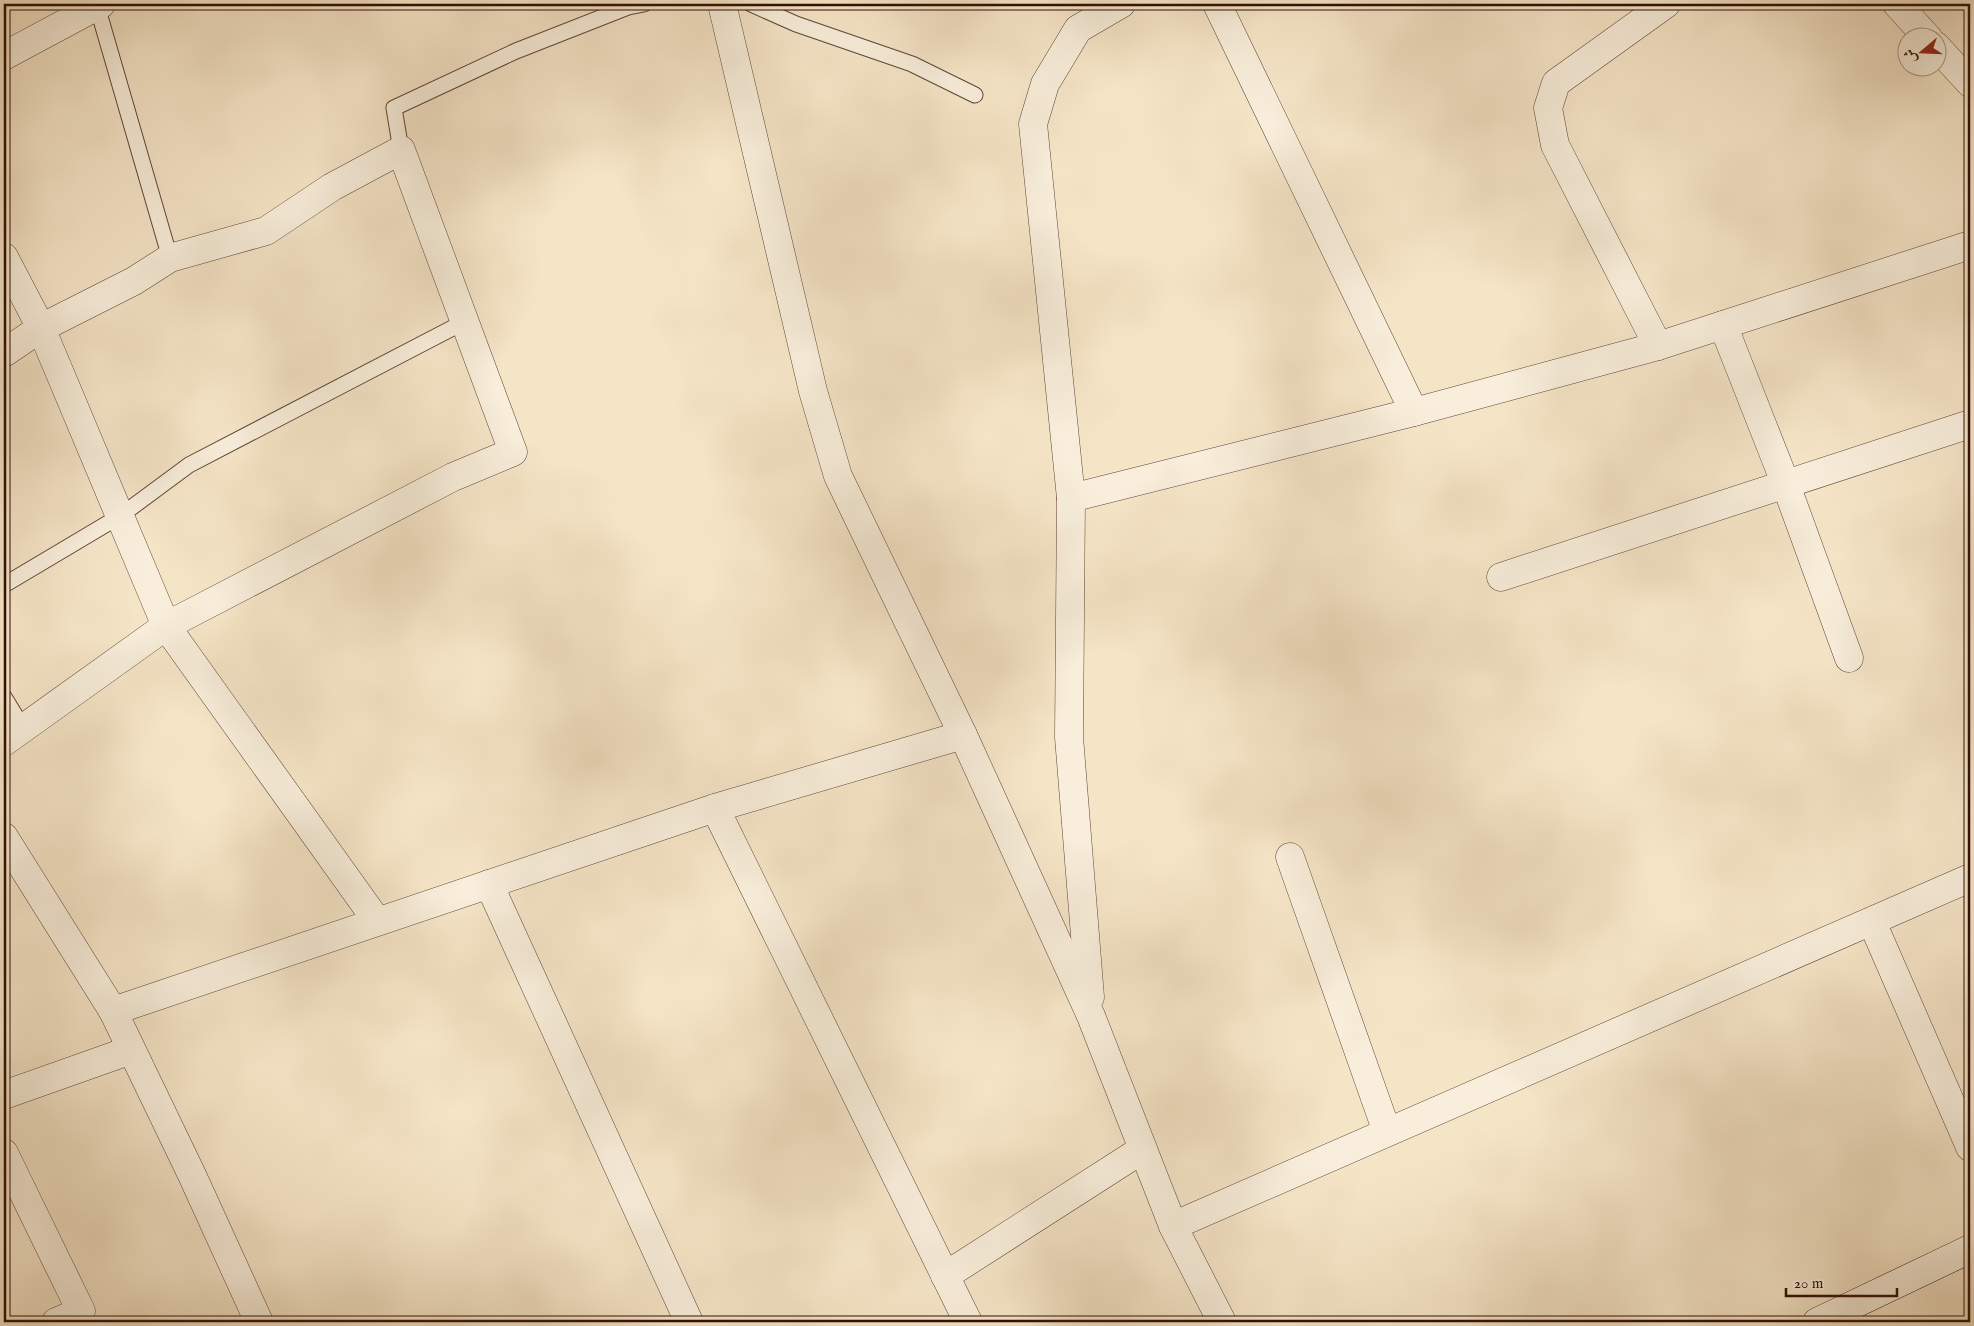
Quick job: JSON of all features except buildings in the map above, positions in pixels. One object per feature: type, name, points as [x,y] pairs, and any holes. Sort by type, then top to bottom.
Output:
[{"type":"street","points":[[722,4],[812,391],[827,446],[838,476],[963,735],[1091,1016],[1172,1226],[1222,1322]]},
{"type":"street","points":[[1091,1016],[1069,737],[1070,498],[1033,124],[1045,84],[1078,29],[1121,4]]},
{"type":"street","points":[[1217,4],[1414,412]]},
{"type":"street","points":[[1658,346],[1555,145],[1548,108],[1556,84],[1666,4]]},
{"type":"street","points":[[1897,4],[1919,28]]},
{"type":"street","points":[[4,56],[99,5]]},
{"type":"street","points":[[1946,57],[1970,83]]},
{"type":"street","points":[[4,353],[42,328],[134,281],[170,258],[266,232],[332,187],[401,150],[513,452],[453,477],[166,626],[14,735]]},
{"type":"street","points":[[1070,498],[1414,412],[1658,346],[1970,245]]},
{"type":"street","points":[[4,256],[42,328],[166,626],[377,922]]},
{"type":"street","points":[[1723,325],[1786,485],[1849,658]]},
{"type":"street","points":[[1501,577],[1970,424]]},
{"type":"street","points":[[112,1011],[715,808],[963,735]]},
{"type":"street","points":[[715,808],[968,1322]]},
{"type":"street","points":[[4,837],[112,1011],[192,1175],[259,1322]]},
{"type":"street","points":[[1290,857],[1387,1132]]},
{"type":"street","points":[[1172,1226],[1970,878]]},
{"type":"street","points":[[489,884],[689,1322]]},
{"type":"street","points":[[1872,922],[1970,1147]]},
{"type":"street","points":[[4,1095],[131,1050]]},
{"type":"street","points":[[945,1276],[1143,1148]]},
{"type":"street","points":[[4,1153],[81,1311],[56,1322]]},
{"type":"street","points":[[1817,1322],[1970,1249]]},
{"type":"lane","points":[[401,150],[394,108],[516,51],[628,7],[644,4]]},
{"type":"lane","points":[[751,4],[796,24],[912,64],[975,96]]},
{"type":"lane","points":[[99,5],[170,258]]},
{"type":"lane","points":[[4,585],[120,516],[189,465],[464,322]]},
{"type":"lane","points":[[4,698],[14,735]]}]
